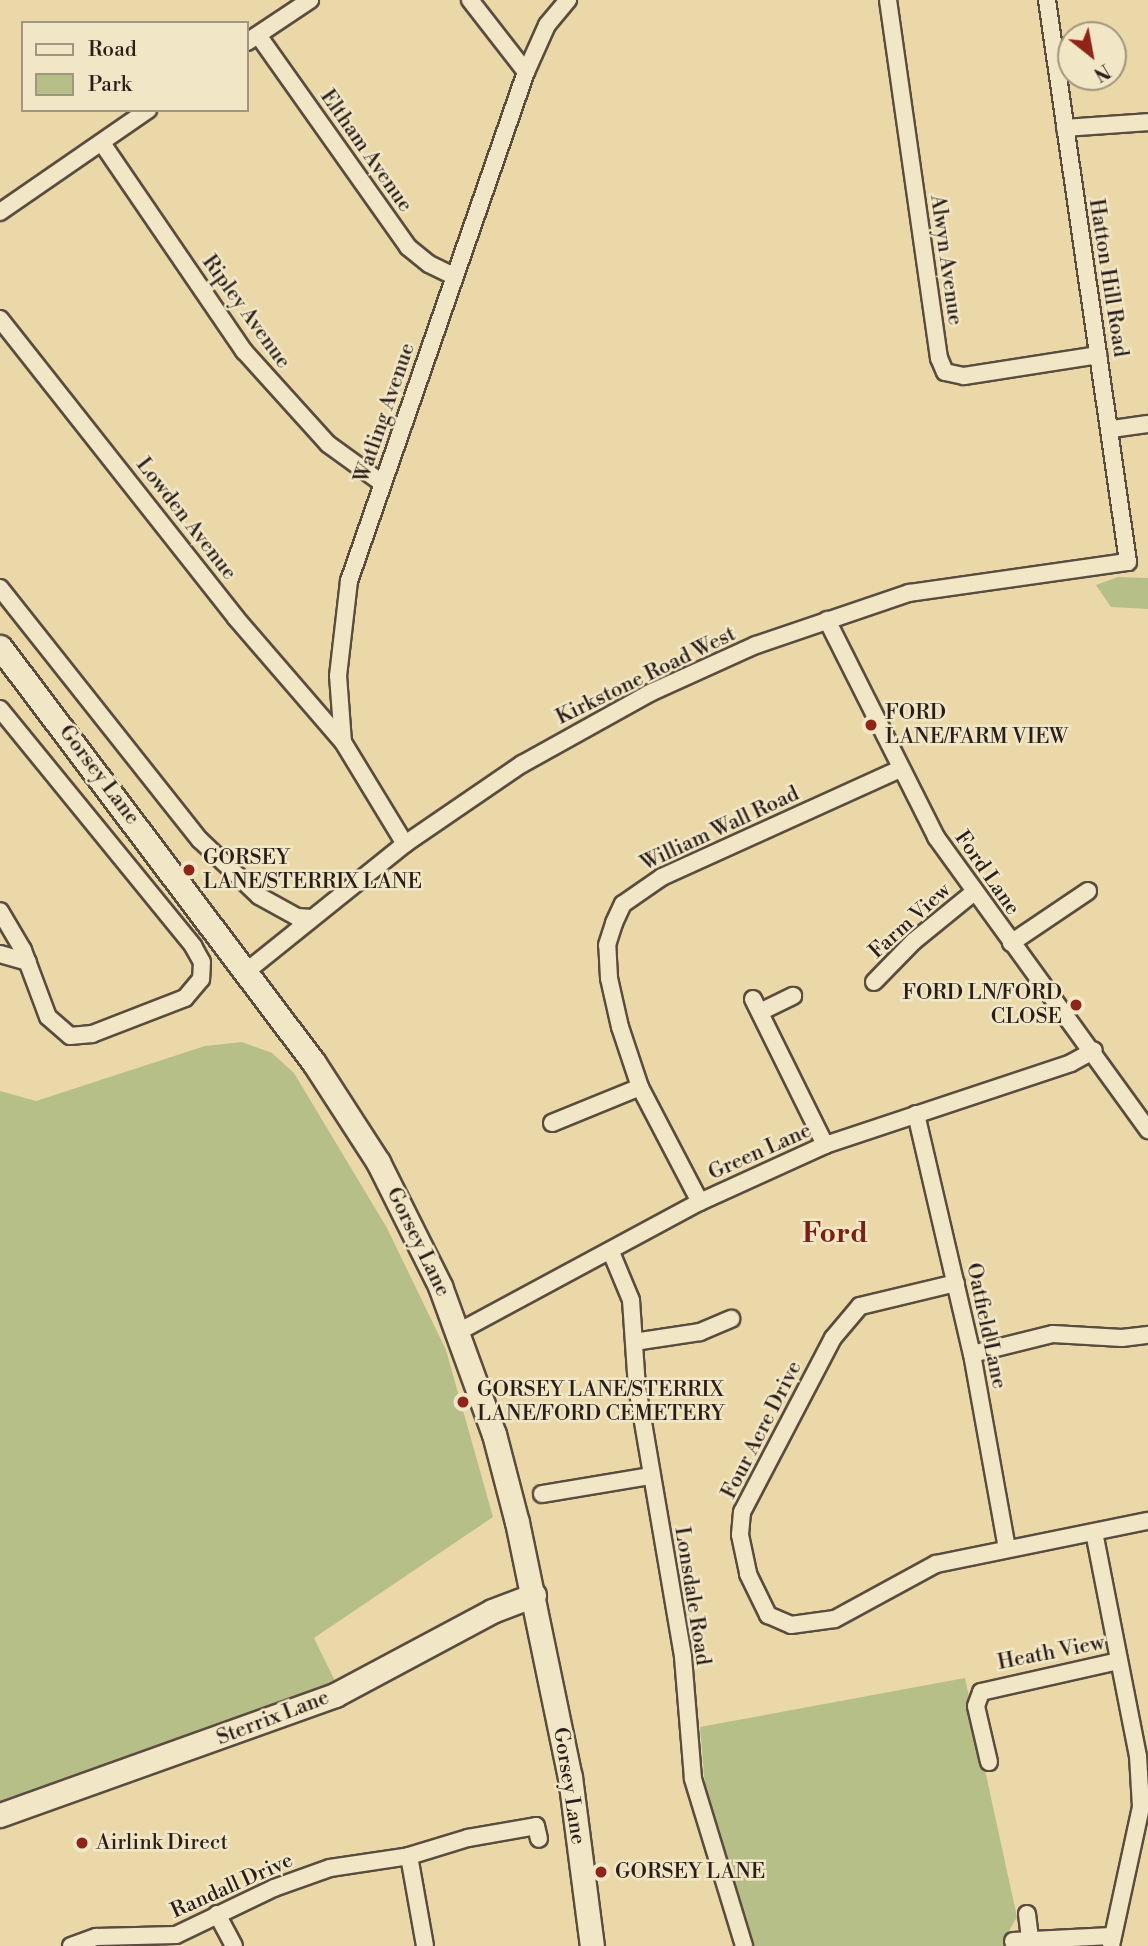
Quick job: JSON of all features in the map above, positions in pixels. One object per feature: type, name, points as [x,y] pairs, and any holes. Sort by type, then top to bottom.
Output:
[{"type":"main road","name":"Gorsey Lane","points":[[0,647],[314,1063],[378,1162],[460,1331],[494,1434],[534,1595],[569,1777],[592,1946]]},
{"type":"main road","name":"Sterrix Lane","points":[[0,1815],[335,1695],[492,1611],[534,1595]]},
{"type":"street","points":[[252,38],[310,0]]},
{"type":"street","points":[[470,0],[526,72]]},
{"type":"street","name":"Watling Avenue","points":[[405,844],[343,742],[338,713],[340,634],[349,580],[526,72],[547,25],[568,0]]},
{"type":"street","name":"Alwyn Avenue","points":[[888,0],[939,358],[945,372],[964,376],[1098,355]]},
{"type":"street","name":"Hatton Hill Road","points":[[1047,0],[1098,355],[1112,429],[1128,562]]},
{"type":"street","name":"Eltham Avenue","points":[[252,38],[408,247],[429,264],[454,276]]},
{"type":"street","points":[[0,212],[146,112]]},
{"type":"street","points":[[1065,128],[1148,122]]},
{"type":"street","name":"Ripley Avenue","points":[[102,143],[244,351],[328,444],[382,483]]},
{"type":"street","name":"Lowden Avenue","points":[[0,319],[236,618],[343,742]]},
{"type":"street","points":[[1112,429],[1148,424]]},
{"type":"street","name":"Kirkstone Road West","points":[[247,971],[405,844],[522,764],[650,693],[756,645],[909,593],[1128,562]]},
{"type":"street","points":[[0,588],[229,870],[281,909],[312,918]]},
{"type":"street","name":"Ford Lane","points":[[827,620],[936,837],[973,892],[1094,1049],[1148,1130]]},
{"type":"street","name":"Gorsey Lane","points":[[0,709],[193,946],[202,962],[201,979],[184,998],[77,1037],[55,1028],[28,962]]},
{"type":"street","name":"William Wall Road","points":[[700,1202],[640,1087],[609,978],[607,945],[623,904],[662,877],[900,769]]},
{"type":"street","points":[[1012,943],[1088,891]]},
{"type":"street","name":"Farm View","points":[[874,982],[914,941],[973,892]]},
{"type":"street","points":[[0,911],[28,962]]},
{"type":"street","points":[[0,954],[28,962]]},
{"type":"street","points":[[793,996],[756,1006],[825,1145]]},
{"type":"street","name":"Green Lane","points":[[460,1331],[700,1202],[825,1145],[1071,1063],[1094,1049]]},
{"type":"street","points":[[552,1123],[640,1087]]},
{"type":"street","name":"Oatfield Lane","points":[[915,1114],[972,1354],[1007,1548]]},
{"type":"street","name":"Lonsdale Road","points":[[611,1252],[631,1300],[651,1476],[683,1657],[697,1801],[744,1946]]},
{"type":"street","name":"Four Acre Drive","points":[[956,1283],[860,1306],[847,1317],[760,1472],[742,1512],[740,1535],[748,1574],[768,1615],[790,1625],[835,1619],[936,1564],[1148,1521]]},
{"type":"street","points":[[634,1342],[700,1332],[731,1319]]},
{"type":"street","points":[[972,1354],[1053,1334],[1122,1338],[1148,1335]]},
{"type":"street","points":[[542,1494],[651,1476]]},
{"type":"street","points":[[1013,1941],[1111,1941],[1136,1840],[1141,1807],[1143,1755],[1119,1661],[1094,1532]]},
{"type":"street","name":"Heath View","points":[[989,1762],[976,1706],[981,1692],[1119,1661]]},
{"type":"street","name":"Randall Drive","points":[[71,1946],[96,1937],[176,1935],[217,1914],[330,1868],[409,1856],[468,1838],[536,1826]]},
{"type":"street","points":[[409,1856],[425,1946]]},
{"type":"street","points":[[217,1914],[234,1946]]},
{"type":"street","points":[[1027,1914],[1030,1940]]},
{"type":"green space","points":[[1118,577],[1148,578],[1148,609],[1111,607],[1096,585]]},
{"type":"green space","points":[[242,1042],[272,1053],[294,1073],[387,1228],[446,1350],[493,1517],[314,1638],[336,1683],[0,1806],[0,1091],[36,1101],[205,1046]]},
{"type":"green space","points":[[965,1678],[1017,1917],[1006,1936],[1006,1946],[754,1946],[705,1787],[700,1727]]},
{"type":"place","name":"FORD LANE/FARM VIEW","points":[[871,725]]},
{"type":"place","name":"GORSEY LANE/STERRIX LANE","points":[[189,870]]},
{"type":"place","name":"FORD LN/FORD CLOSE","points":[[1076,1005]]},
{"type":"place","name":"GORSEY LANE/STERRIX LANE/FORD CEMETERY","points":[[463,1402]]},
{"type":"place","name":"Airlink Direct","points":[[82,1843]]},
{"type":"place","name":"GORSEY LANE","points":[[601,1872]]},
{"type":"district","name":"Ford","points":[[835,1234]]}]
